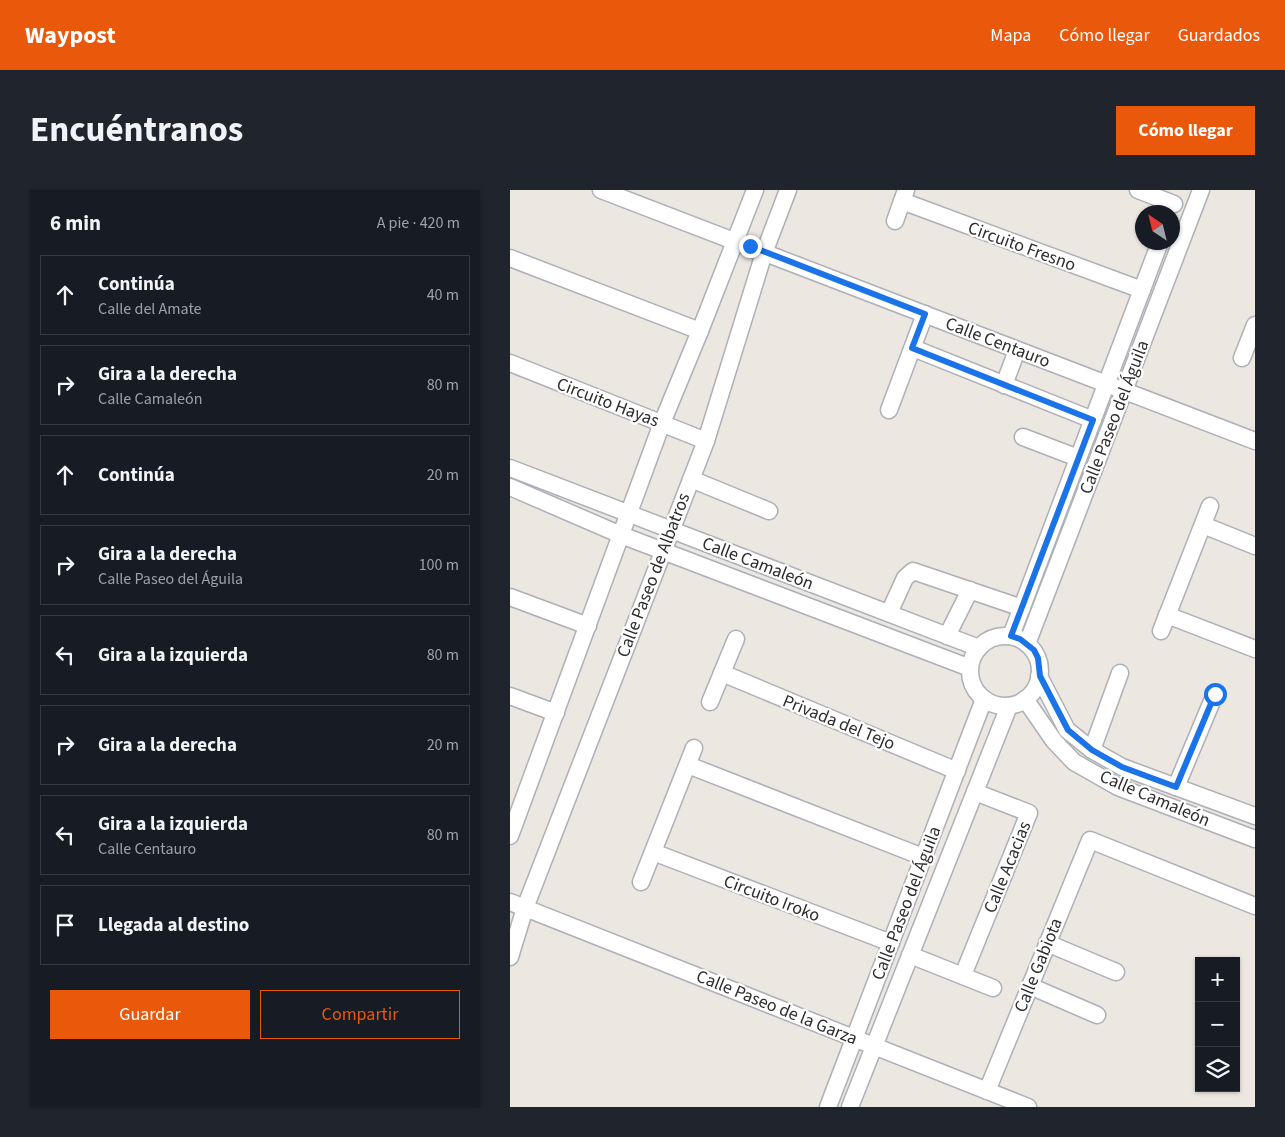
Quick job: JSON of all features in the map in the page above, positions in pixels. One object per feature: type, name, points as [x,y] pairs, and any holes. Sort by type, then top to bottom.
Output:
[{"type":"street","name":"Calle Centauro","points":[[601,190],[1255,441]]},
{"type":"street","points":[[510,836],[516,800],[556,713],[662,423],[755,190]]},
{"type":"street","name":"Calle Paseo de Albatros","points":[[510,957],[518,905],[706,441],[764,253],[788,190]]},
{"type":"street","points":[[1138,190],[1175,202]]},
{"type":"street","name":"Calle Paseo del Águila","points":[[1027,644],[1201,190]]},
{"type":"street","points":[[895,221],[904,196]]},
{"type":"street","name":"Circuito Fresno","points":[[904,196],[1142,290]]},
{"type":"street","name":"Calle Paseo del Águila","points":[[1011,636],[1157,250]]},
{"type":"street","points":[[510,258],[700,331]]},
{"type":"street","points":[[889,410],[925,314]]},
{"type":"street","points":[[1242,358],[1254,330]]},
{"type":"street","points":[[912,348],[1093,420]]},
{"type":"street","points":[[1004,385],[1017,350]]},
{"type":"street","name":"Circuito Hayas","points":[[510,363],[706,441]]},
{"type":"street","points":[[1024,437],[1078,458]]},
{"type":"street","name":"Calle Camaleón","points":[[510,468],[978,648]]},
{"type":"street","points":[[691,479],[770,511]]},
{"type":"street","name":"Calle Camaleón","points":[[510,487],[621,534],[970,668]]},
{"type":"street","points":[[1161,631],[1210,506]]},
{"type":"street","points":[[1203,525],[1255,546]]},
{"type":"street","points":[[889,613],[905,578],[913,571],[1022,608]]},
{"type":"street","points":[[948,636],[970,590]]},
{"type":"street","points":[[510,597],[588,626]]},
{"type":"street","points":[[1168,615],[1255,649]]},
{"type":"street","points":[[1011,636],[1027,644],[1038,658],[1040,676],[1032,693],[1025,699],[1009,706],[992,704],[984,699],[973,686],[970,677],[971,661],[978,648],[993,638],[1011,636]]},
{"type":"street","points":[[710,702],[736,639]]},
{"type":"street","points":[[1092,750],[1120,673]]},
{"type":"street","name":"Privada del Tejo","points":[[722,674],[957,771]]},
{"type":"street","name":"Calle Camaleón","points":[[1040,676],[1068,730],[1092,750],[1122,767],[1255,816]]},
{"type":"street","points":[[1176,787],[1215,694]]},
{"type":"street","points":[[510,696],[556,713]]},
{"type":"street","name":"Calle Paseo del Águila","points":[[828,1107],[984,699]]},
{"type":"street","name":"Calle Camaleón","points":[[1025,699],[1054,741],[1074,762],[1118,787],[1255,839]]},
{"type":"street","name":"Calle Paseo del Águila","points":[[850,1107],[1009,706]]},
{"type":"street","points":[[641,882],[694,748]]},
{"type":"street","points":[[688,765],[924,857]]},
{"type":"street","name":"Calle Acacias","points":[[963,975],[1029,813],[974,792]]},
{"type":"street","name":"Calle Gabiota","points":[[987,1091],[1090,840],[1255,906]]},
{"type":"street","name":"Circuito Iroko","points":[[653,852],[891,943]]},
{"type":"street","name":"Calle Paseo de la Garza","points":[[518,905],[1028,1107]]},
{"type":"street","points":[[1047,943],[1116,972]]},
{"type":"street","points":[[910,955],[993,988]]},
{"type":"street","points":[[1030,986],[1098,1015]]},
{"type":"route","points":[[750,246],[925,314],[912,348],[1093,420],[1011,636],[1020,639],[1034,650],[1038,658],[1040,676],[1068,730],[1092,750],[1122,767],[1176,787],[1215,694]]}]
